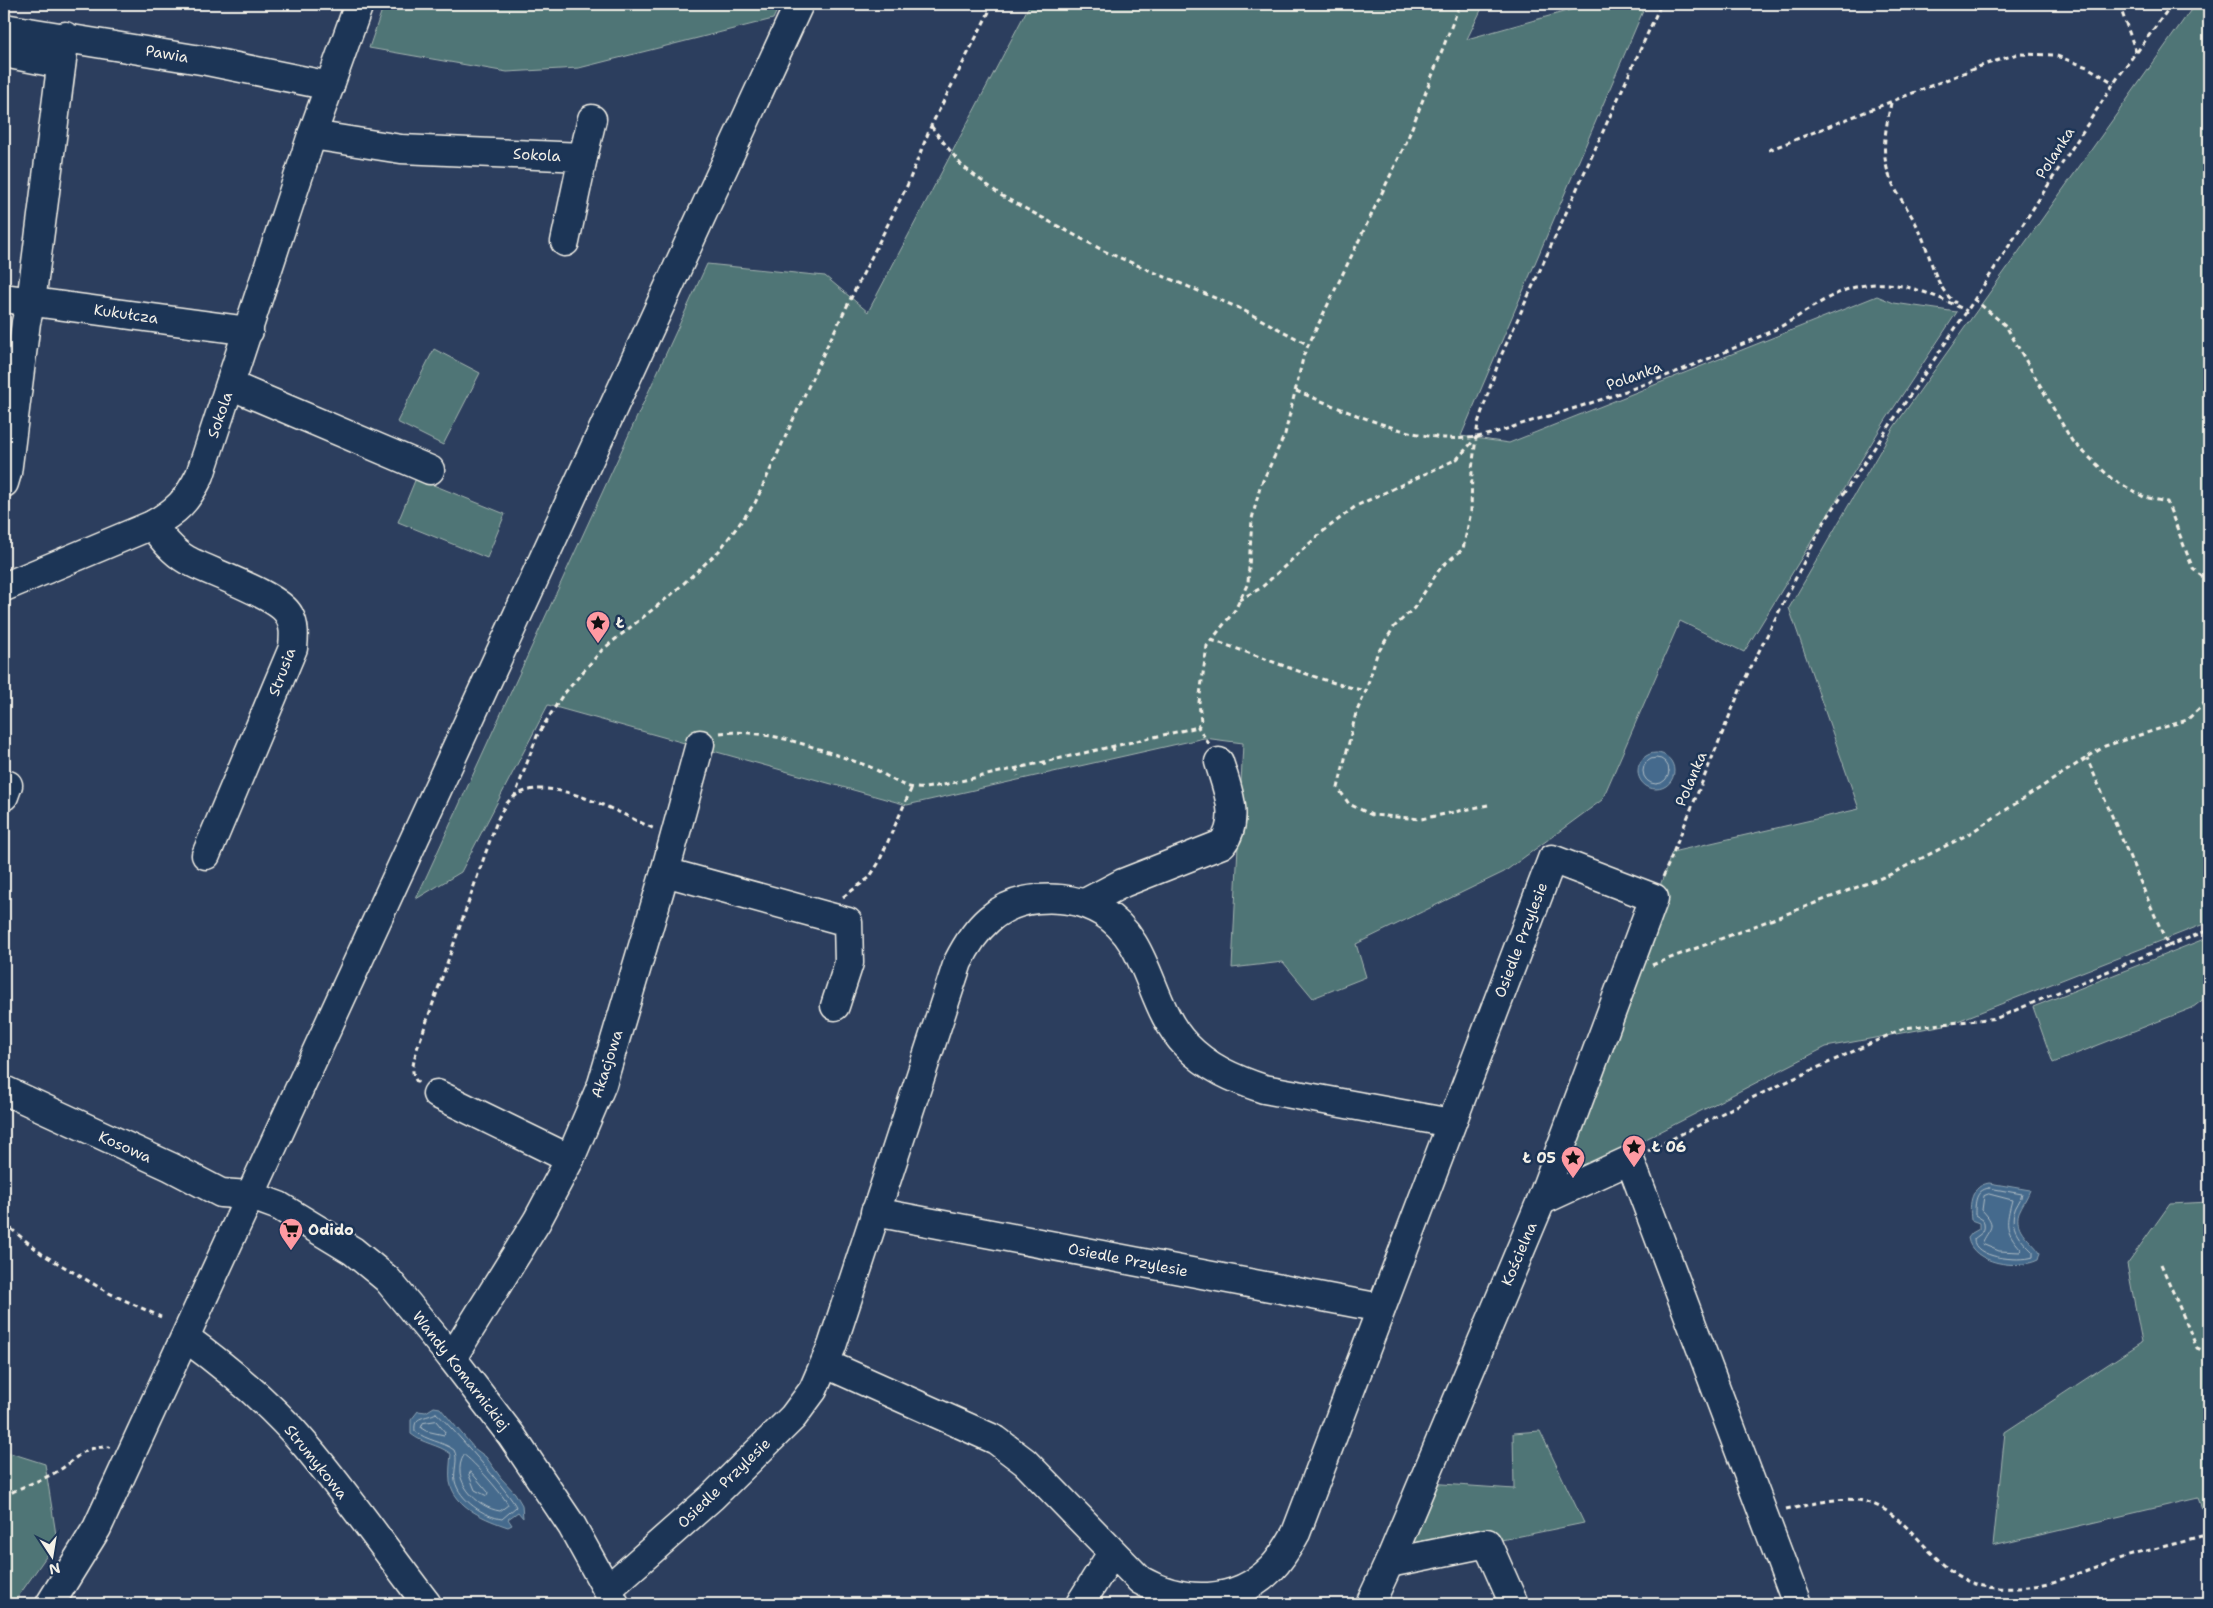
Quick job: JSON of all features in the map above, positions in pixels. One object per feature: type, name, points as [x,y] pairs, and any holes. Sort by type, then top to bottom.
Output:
[{"type":"street","name":"Sokola","points":[[4,587],[152,525],[172,513],[188,498],[200,475],[312,135],[359,4]]},
{"type":"street","points":[[50,1604],[97,1528],[186,1338],[249,1196],[799,4]]},
{"type":"street","name":"Pawia","points":[[4,28],[65,36],[207,61],[330,86]]},
{"type":"street","points":[[4,483],[7,473],[26,322],[31,302],[65,36]]},
{"type":"street","points":[[4,52],[61,64]]},
{"type":"street","name":"Sokola","points":[[565,242],[592,119]]},
{"type":"street","name":"Sokola","points":[[312,135],[401,149],[583,157]]},
{"type":"street","name":"Kukułcza","points":[[4,298],[249,331]]},
{"type":"street","points":[[230,385],[430,470]]},
{"type":"street","name":"Strusia","points":[[152,525],[168,545],[186,559],[276,601],[288,613],[295,631],[293,648],[206,855]]},
{"type":"street","name":"Akacjowa","points":[[452,1358],[537,1221],[570,1159],[602,1084],[665,872],[700,744]]},
{"type":"street","points":[[1085,903],[1123,883],[1222,844],[1230,834],[1231,800],[1219,762]]},
{"type":"street","name":"Osiedle Przylesie","points":[[826,1364],[996,1440],[1030,1468],[1140,1580],[1158,1591],[1182,1597],[1206,1598],[1232,1593],[1254,1583],[1272,1568],[1296,1533],[1552,859],[1654,898]]},
{"type":"street","points":[[665,872],[848,922],[849,962],[835,1006]]},
{"type":"street","name":"Osiedle Przylesie","points":[[612,1597],[794,1417],[813,1390],[826,1364],[958,962],[967,943],[980,926],[1000,910],[1026,900],[1058,897],[1085,903],[1111,918],[1127,933],[1140,955],[1172,1026],[1185,1044],[1210,1066],[1234,1080],[1264,1089],[1451,1124]]},
{"type":"street","name":"Kościelna","points":[[1370,1604],[1541,1201],[1654,898]]},
{"type":"street","name":"Kosowa","points":[[4,1090],[171,1167],[221,1193],[249,1196]]},
{"type":"street","points":[[437,1094],[570,1159]]},
{"type":"street","points":[[1541,1201],[1630,1160],[1797,1604]]},
{"type":"street","name":"Wandy Komarnickiej","points":[[249,1196],[279,1206],[354,1251],[388,1279],[511,1435],[572,1526],[612,1597]]},
{"type":"street","name":"Osiedle Przylesie","points":[[875,1212],[1381,1308]]},
{"type":"street","name":"Strumykowa","points":[[186,1338],[225,1367],[268,1405],[307,1447],[427,1604]]},
{"type":"street","points":[[1389,1562],[1487,1543],[1514,1604]]},
{"type":"street","points":[[1080,1604],[1112,1553]]},
{"type":"path","points":[[514,798],[537,736],[562,696],[602,650],[672,594],[718,551],[754,503],[826,348],[907,186],[932,126],[993,4]]},
{"type":"path","points":[[700,744],[715,733],[742,731],[814,749],[870,767],[912,787],[943,785],[1198,727],[1201,722],[1199,702],[1207,646],[1235,610],[1248,583],[1252,519],[1260,487],[1285,434],[1309,345],[1406,143],[1460,4]]},
{"type":"path","points":[[1488,805],[1420,819],[1372,815],[1349,804],[1338,788],[1356,713],[1366,691],[1377,654],[1394,626],[1414,608],[1441,567],[1463,549],[1471,512],[1472,469],[1478,422],[1500,358],[1661,4]]},
{"type":"path","points":[[2119,4],[2136,52]]},
{"type":"path","name":"Polanka","points":[[1654,898],[1743,683],[1823,524],[1967,310],[2114,83],[2172,4]]},
{"type":"path","points":[[1769,150],[1981,66],[2017,54],[2054,55],[2087,67],[2114,83]]},
{"type":"path","points":[[1891,103],[1885,138],[1886,164],[1899,197],[1920,232],[1934,270],[1949,298],[1967,310]]},
{"type":"path","points":[[932,126],[962,166],[1002,196],[1106,252],[1239,308],[1309,345]]},
{"type":"path","name":"Polanka","points":[[1296,390],[1381,424],[1437,437],[1477,437],[1625,392],[1661,379],[1783,326],[1819,301],[1846,289],[1867,284],[1892,285],[1937,296],[1967,310]]},
{"type":"path","points":[[1974,299],[2006,326],[2072,441],[2112,479],[2144,497],[2168,502],[2193,569],[2209,582]]},
{"type":"path","points":[[1239,600],[1261,588],[1321,533],[1356,506],[1457,459],[1477,437]]},
{"type":"path","points":[[1211,640],[1304,671],[1336,684],[1366,691]]},
{"type":"path","points":[[1625,975],[1889,875],[1967,835],[2105,746],[2187,720],[2209,699]]},
{"type":"path","points":[[1113,746],[1114,753]]},
{"type":"path","points":[[2087,758],[2168,946]]},
{"type":"path","points":[[1044,761],[1046,769]]},
{"type":"path","points":[[1016,767],[1018,776]]},
{"type":"path","points":[[818,914],[869,878],[878,864],[905,807],[912,787]]},
{"type":"path","points":[[437,1094],[421,1087],[415,1080],[412,1066],[501,812],[514,798],[530,789],[553,789],[593,802],[674,837]]},
{"type":"path","points":[[1630,1160],[1756,1096],[1904,1028],[1997,1018],[2209,930]]},
{"type":"path","points":[[4,1223],[42,1254],[108,1293],[161,1317]]},
{"type":"path","points":[[2161,1264],[2197,1348],[2209,1353]]},
{"type":"path","points":[[4,1497],[19,1487],[47,1475],[95,1447],[116,1447],[131,1455]]},
{"type":"path","points":[[1763,1515],[1828,1501],[1858,1500],[1883,1510],[1903,1525],[1939,1561],[1961,1578],[1987,1587],[2018,1587],[2058,1582],[2111,1562],[2209,1535]]},
{"type":"green space","points":[[384,4],[780,4],[773,19],[579,68],[507,72],[369,48]]},
{"type":"green space","points":[[1030,4],[1484,4],[1467,39],[1592,4],[1646,4],[1461,436],[1509,443],[1877,296],[1894,303],[1957,312],[1885,421],[1744,652],[1680,621],[1602,800],[1504,872],[1356,944],[1366,977],[1313,998],[1283,962],[1232,968],[1243,743],[1204,738],[907,805],[548,705],[461,872],[416,899],[707,264],[825,276],[868,312]]},
{"type":"green space","points":[[2195,4],[2209,4],[2209,922],[1950,1024],[1826,1047],[1554,1186],[1672,852],[1859,809],[1789,608],[1894,427]]},
{"type":"green space","points":[[434,349],[480,373],[443,445],[397,422]]},
{"type":"green space","points":[[416,478],[505,514],[487,558],[398,522]]},
{"type":"green space","points":[[2209,937],[2209,995],[2192,1008],[2053,1063],[2033,1007]]},
{"type":"green space","points":[[2209,1202],[2209,1527],[2198,1498],[1993,1546],[2005,1432],[2142,1342],[2127,1264],[2170,1204]]},
{"type":"green space","points":[[1540,1431],[1584,1523],[1399,1561],[1428,1483],[1514,1489],[1513,1433]]},
{"type":"green space","points":[[4,1451],[45,1464],[57,1541],[13,1604],[4,1604]]},
{"type":"water","points":[[1656,753],[1663,754],[1669,758],[1673,764],[1673,778],[1669,784],[1663,788],[1656,789],[1649,788],[1643,784],[1639,778],[1638,771],[1639,764],[1643,758],[1649,754]]},
{"type":"water","points":[[1989,1183],[2030,1190],[2019,1212],[2018,1219],[2024,1235],[2040,1253],[2038,1260],[2019,1264],[1997,1262],[1978,1254],[1971,1247],[1968,1238],[1979,1229],[1979,1223],[1971,1220],[1970,1207],[1972,1196],[1978,1188]]},
{"type":"water","points":[[434,1407],[440,1408],[474,1448],[486,1457],[515,1493],[522,1505],[523,1518],[518,1512],[508,1519],[512,1525],[508,1527],[473,1512],[458,1499],[450,1482],[451,1454],[411,1434],[411,1420],[418,1411],[426,1412]]},
{"type":"place","name":"Ł","points":[[598,644]]},
{"type":"place","name":"Ł 06","points":[[1634,1168]]},
{"type":"place","name":"Ł 05","points":[[1573,1179]]},
{"type":"place","name":"Odido","points":[[291,1251]]}]
